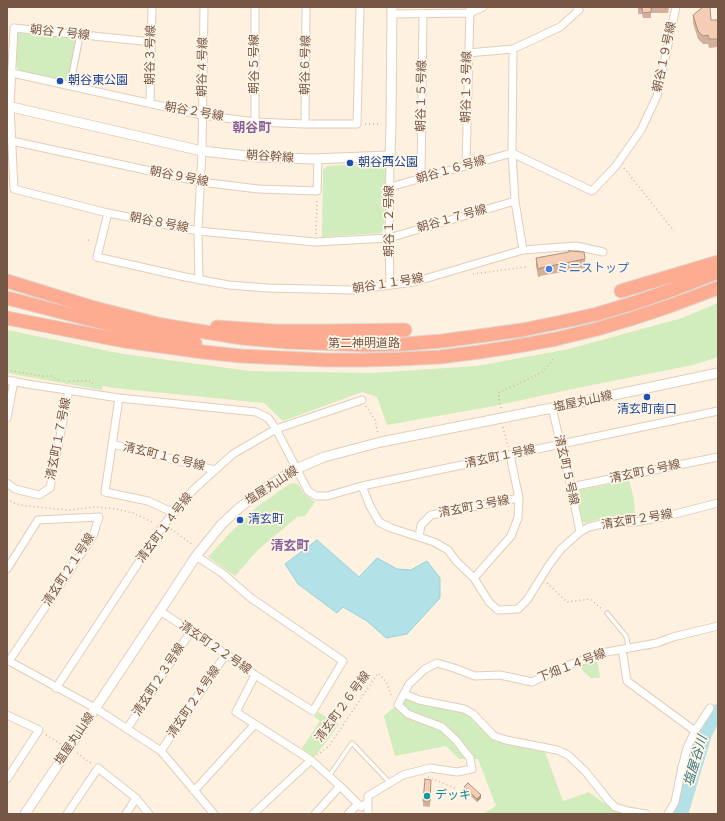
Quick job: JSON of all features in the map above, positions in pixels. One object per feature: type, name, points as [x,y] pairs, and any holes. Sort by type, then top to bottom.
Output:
[{"type":"highway","points":[[621,291],[718,262]]},
{"type":"highway","name":"第二神明道路","points":[[7,281],[120,315],[162,325],[242,338],[287,342],[397,344],[427,342],[522,330],[575,319],[634,303],[718,272]]},
{"type":"highway","name":"第二神明道路","points":[[7,318],[85,334],[203,352],[241,356],[326,360],[378,360],[440,357],[518,346],[626,321],[667,308],[718,288]]},
{"type":"highway","name":"第二神明道路","points":[[7,298],[158,336],[240,350],[326,360]]},
{"type":"highway","points":[[120,315],[220,327],[275,331],[405,330]]},
{"type":"street","name":"朝谷３号線","points":[[150,104],[152,7]]},
{"type":"street","name":"朝谷４号線","points":[[199,280],[198,231],[202,151],[204,7]]},
{"type":"street","name":"朝谷５号線","points":[[255,7],[255,122]]},
{"type":"street","name":"朝谷６号線","points":[[305,124],[306,7]]},
{"type":"street","points":[[357,124],[360,7]]},
{"type":"street","points":[[390,156],[392,10],[423,14],[470,10],[484,7]]},
{"type":"street","points":[[468,53],[513,49],[560,27],[579,10],[577,7]]},
{"type":"street","name":"朝谷１９号線","points":[[512,153],[592,191],[615,167],[641,130],[657,96],[676,7]]},
{"type":"street","name":"朝谷１３号線","points":[[466,166],[470,10]]},
{"type":"street","name":"朝谷１５号線","points":[[421,179],[423,14]]},
{"type":"street","name":"朝谷７号線","points":[[12,73],[14,28],[152,42]]},
{"type":"street","points":[[70,86],[80,35]]},
{"type":"street","points":[[513,49],[512,153],[515,201],[523,250]]},
{"type":"street","name":"朝谷２号線","points":[[12,73],[202,115],[255,122],[357,124]]},
{"type":"street","name":"朝谷８号線","points":[[12,73],[9,106],[14,190],[108,213],[198,231],[316,242],[389,238]]},
{"type":"street","name":"朝谷幹線","points":[[9,106],[202,151],[257,157],[318,159],[390,156]]},
{"type":"street","name":"朝谷９号線","points":[[12,141],[201,182],[258,189],[317,191]]},
{"type":"street","name":"朝谷１６号線","points":[[390,187],[512,153]]},
{"type":"street","name":"朝谷１２号線","points":[[390,156],[390,285]]},
{"type":"street","points":[[317,191],[318,159]]},
{"type":"street","name":"朝谷１７号線","points":[[389,238],[515,201]]},
{"type":"street","name":"朝谷１１号線","points":[[108,213],[96,257],[199,280],[229,285],[267,288],[354,290],[414,282],[523,250],[576,246],[603,252]]},
{"type":"street","name":"塩屋丸山線","points":[[25,814],[196,556],[221,525],[238,509],[262,490],[296,468],[324,457],[381,442],[718,373]]},
{"type":"street","points":[[7,418],[11,380]]},
{"type":"street","name":"清玄町１号線","points":[[11,380],[119,398],[256,412],[268,418],[276,429],[308,491],[316,496],[327,496],[362,486],[718,411]]},
{"type":"street","name":"清玄町１７号線","points":[[7,483],[15,489],[39,495],[50,488],[69,390]]},
{"type":"street","points":[[119,398],[105,492],[148,501],[174,513]]},
{"type":"street","name":"清玄町１４号線","points":[[56,688],[164,524],[193,490],[232,454],[276,429],[362,400]]},
{"type":"street","name":"清玄町５号線","points":[[552,408],[580,532]]},
{"type":"street","name":"清玄町１６号線","points":[[112,444],[215,470]]},
{"type":"street","points":[[474,578],[511,536],[518,518],[519,498],[510,455]]},
{"type":"street","name":"清玄町６号線","points":[[571,487],[718,457]]},
{"type":"street","name":"清玄町２号線","points":[[362,486],[370,506],[379,522],[391,528],[434,542],[448,550],[457,562],[474,578],[489,602],[498,610],[518,608],[527,600],[549,565],[561,550],[580,532],[589,527],[606,523],[636,522],[718,503]]},
{"type":"street","name":"清玄町３号線","points":[[419,537],[422,525],[431,515],[519,498]]},
{"type":"street","name":"清玄町２１号線","points":[[7,569],[38,520],[99,517],[93,536],[8,661]]},
{"type":"street","points":[[196,556],[222,573],[251,598],[343,661],[313,710],[255,674]]},
{"type":"street","name":"清玄町２２号線","points":[[160,611],[191,630],[255,674],[236,712],[311,760],[358,804]]},
{"type":"street","name":"下畑１４号線","points":[[398,705],[409,684],[425,669],[437,663],[475,676],[500,675],[532,682],[563,667],[588,659],[600,653],[657,643],[673,637],[718,626]]},
{"type":"street","name":"清玄町２３号線","points":[[126,729],[191,630]]},
{"type":"street","name":"清玄町２４号線","points":[[161,751],[226,654]]},
{"type":"street","points":[[623,655],[627,681],[694,731]]},
{"type":"street","points":[[8,661],[95,708],[161,751],[214,814]]},
{"type":"street","points":[[404,694],[419,700],[464,709],[473,714],[494,736],[506,740],[557,750],[568,755],[585,771],[608,801],[616,807],[646,814]]},
{"type":"street","points":[[368,814],[368,796],[403,775],[430,768],[458,772],[472,769],[470,758],[457,741],[442,727],[408,714],[398,705]]},
{"type":"street","points":[[668,814],[675,802],[687,748],[694,731],[710,708]]},
{"type":"street","points":[[7,716],[39,730],[7,779]]},
{"type":"street","points":[[194,791],[255,724]]},
{"type":"street","points":[[253,814],[311,760]]},
{"type":"street","points":[[67,814],[98,768],[136,798],[149,814]]},
{"type":"street","points":[[316,814],[340,786]]},
{"type":"street","points":[[126,814],[136,798]]},
{"type":"street","points":[[348,814],[358,804],[361,807],[368,802]]},
{"type":"lane","points":[[607,613],[626,636],[629,648]]},
{"type":"lane","points":[[329,776],[352,743],[390,783]]},
{"type":"path","points":[[357,124],[391,124]]},
{"type":"path","points":[[619,161],[674,231]]},
{"type":"path","points":[[316,242],[317,191]]},
{"type":"path","points":[[462,267],[466,275],[526,267]]},
{"type":"path","points":[[501,408],[498,393],[544,371],[554,358]]},
{"type":"path","points":[[7,370],[42,376],[51,376],[62,382]]},
{"type":"path","points":[[69,382],[91,381],[99,395]]},
{"type":"path","points":[[362,400],[375,420],[378,434]]},
{"type":"path","points":[[503,427],[510,455]]},
{"type":"path","points":[[164,524],[193,545]]},
{"type":"path","points":[[541,578],[567,602],[590,599],[607,613]]},
{"type":"path","name":"清玄町２６号線","points":[[311,760],[329,746],[378,673],[387,682],[393,700],[398,705]]},
{"type":"path","points":[[39,730],[61,744]]},
{"type":"path","points":[[76,752],[98,768]]},
{"type":"path","points":[[415,771],[457,790]]},
{"type":"green space","points":[[22,31],[77,38],[68,81],[20,71],[17,67],[17,34]]},
{"type":"green space","points":[[382,163],[386,168],[384,229],[381,233],[322,237],[323,170],[327,166]]},
{"type":"green space","points":[[718,303],[718,357],[693,365],[494,406],[387,425],[377,397],[362,392],[283,421],[264,403],[103,386],[102,390],[7,373],[7,330],[123,354],[250,371],[371,373],[477,366],[569,349],[682,318]]},
{"type":"green space","points":[[629,480],[634,499],[635,517],[610,517],[586,523],[582,521],[576,495],[580,490]]},
{"type":"green space","points":[[291,483],[298,484],[304,494],[315,502],[305,516],[297,517],[258,550],[235,576],[208,557],[258,506]]},
{"type":"green space","points":[[597,659],[600,677],[591,678],[582,670],[580,662]]},
{"type":"green space","points":[[404,697],[449,708],[470,716],[491,738],[538,748],[545,752],[563,801],[589,792],[612,809],[626,814],[483,814],[496,806],[478,759],[459,759],[446,746],[395,756],[384,716],[393,708],[401,705]]},
{"type":"green space","points":[[318,712],[339,724],[314,757],[302,748],[320,721],[314,717]]},
{"type":"water","points":[[317,540],[359,577],[377,558],[397,569],[411,570],[427,561],[440,578],[440,598],[407,634],[386,638],[367,621],[343,607],[337,613],[298,584],[285,564]]},
{"type":"building","points":[[638,7],[651,7],[651,12],[643,13],[642,8]]},
{"type":"building","points":[[703,7],[710,7],[711,20],[718,20],[718,39],[709,39],[708,35],[703,36],[698,31],[693,15]]},
{"type":"building","points":[[569,251],[584,252],[585,259],[538,269],[536,258]]},
{"type":"building","name":"デッキ","points":[[425,779],[431,780],[430,801],[423,801]]},
{"type":"building","points":[[468,783],[481,795],[477,799],[464,787]]},
{"type":"waterway","name":"塩屋谷川","points":[[680,814],[704,734],[712,718],[718,712]]},
{"type":"place","name":"朝谷東公園","points":[[60,81]]},
{"type":"place","name":"朝谷西公園","points":[[350,163]]},
{"type":"place","name":"ミニストップ","points":[[549,269]]},
{"type":"place","name":"清玄町南口","points":[[647,397]]},
{"type":"place","name":"清玄町","points":[[240,520]]},
{"type":"place","name":"デッキ","points":[[427,796]]},
{"type":"district","name":"朝谷町","points":[[252,129]]},
{"type":"district","name":"清玄町","points":[[290,547]]}]
